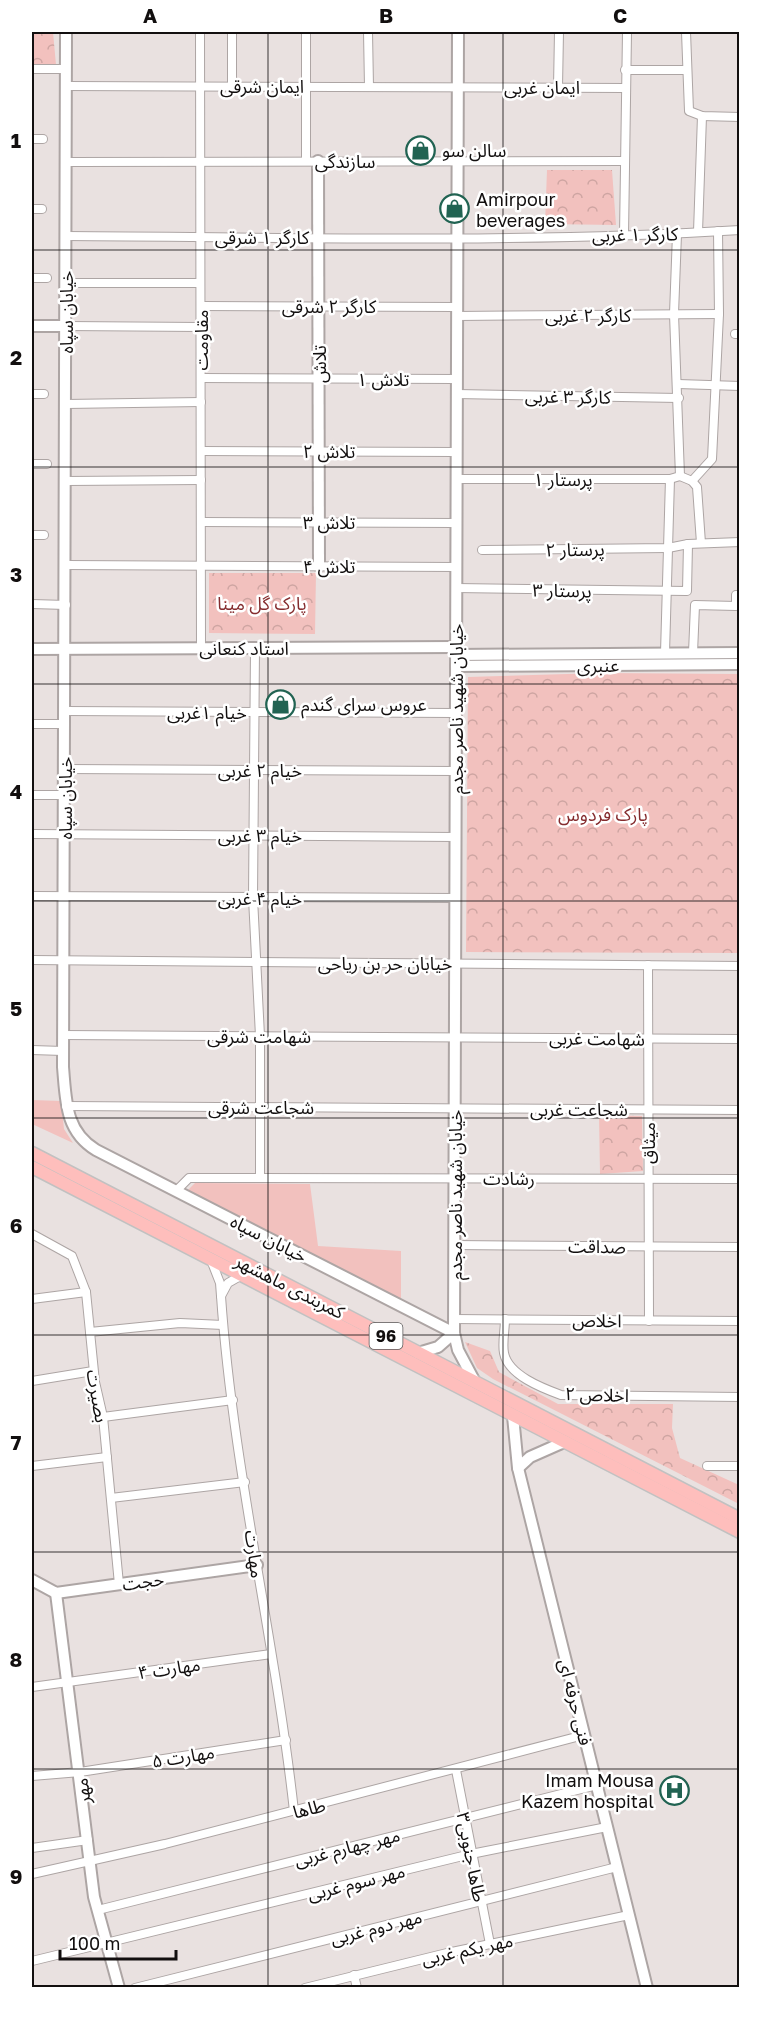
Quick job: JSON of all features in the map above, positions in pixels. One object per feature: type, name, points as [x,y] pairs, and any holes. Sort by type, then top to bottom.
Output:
[{"type":"main road","name":"کمربندی ماهشهر","points":[[32,1153],[740,1518]]},
{"type":"main road","name":"کمربندی ماهشهر","points":[[32,1167],[740,1532]]},
{"type":"street","name":"خیابان سپاه","points":[[66,32],[66,649],[63,1051],[66,1106],[72,1127],[87,1144],[454,1333]]},
{"type":"street","name":"مقاومت","points":[[200,32],[201,648]]},
{"type":"street","points":[[232,32],[232,86]]},
{"type":"street","points":[[306,32],[306,161]]},
{"type":"street","points":[[368,32],[369,87]]},
{"type":"street","name":"خیابان شهید ناصر مجدم","points":[[458,32],[454,1333],[458,1350],[475,1382]]},
{"type":"street","points":[[558,87],[559,32]]},
{"type":"street","points":[[624,235],[627,32]]},
{"type":"street","points":[[686,32],[688,109],[702,116],[740,117]]},
{"type":"street","points":[[32,69],[66,69]]},
{"type":"street","points":[[625,70],[687,70]]},
{"type":"street","name":"ایمان شرقی","points":[[66,86],[458,87]]},
{"type":"street","name":"ایمان غربی","points":[[458,87],[625,87]]},
{"type":"street","points":[[698,232],[702,116]]},
{"type":"street","points":[[32,139],[43,139]]},
{"type":"street","name":"سازندگی","points":[[66,162],[624,160]]},
{"type":"street","name":"تلاش","points":[[318,161],[319,566]]},
{"type":"street","points":[[32,209],[42,209]]},
{"type":"street","name":"کارگر ۱ غربی","points":[[458,237],[676,234],[740,230]]},
{"type":"street","points":[[692,481],[712,459],[719,314],[718,231]]},
{"type":"street","points":[[676,234],[674,314],[679,398],[680,476],[692,481],[698,489],[700,543]]},
{"type":"street","name":"کارگر ۱ شرقی","points":[[66,236],[458,237]]},
{"type":"street","points":[[32,278],[47,278]]},
{"type":"street","points":[[66,283],[201,283]]},
{"type":"street","name":"کارگر ۲ شرقی","points":[[201,306],[319,306],[457,311]]},
{"type":"street","name":"کارگر ۲ غربی","points":[[457,311],[719,314]]},
{"type":"street","points":[[32,326],[201,327]]},
{"type":"street","name":"تلاش ۱","points":[[201,378],[457,379]]},
{"type":"street","points":[[678,384],[740,386]]},
{"type":"street","points":[[32,394],[44,394]]},
{"type":"street","name":"کارگر ۳ غربی","points":[[457,394],[679,398]]},
{"type":"street","points":[[66,404],[201,402]]},
{"type":"street","name":"تلاش ۲","points":[[201,451],[457,452]]},
{"type":"street","points":[[32,464],[47,464]]},
{"type":"street","name":"پرستار ۱","points":[[457,479],[670,479],[680,476]]},
{"type":"street","points":[[665,653],[670,479]]},
{"type":"street","points":[[66,482],[201,480]]},
{"type":"street","name":"تلاش ۳","points":[[201,522],[457,523]]},
{"type":"street","points":[[32,535],[44,535]]},
{"type":"street","name":"پرستار ۲","points":[[482,550],[668,548],[688,544],[740,542]]},
{"type":"street","points":[[667,591],[687,591],[688,544]]},
{"type":"street","name":"تلاش ۴","points":[[66,565],[457,567]]},
{"type":"street","name":"پرستار ۳","points":[[456,588],[667,591]]},
{"type":"street","points":[[693,653],[695,605],[736,606],[736,595],[740,595]]},
{"type":"street","points":[[32,604],[66,604]]},
{"type":"street","points":[[255,648],[253,898],[260,1036],[260,1178]]},
{"type":"street","name":"استاد کنعانی","points":[[32,649],[255,648],[456,656]]},
{"type":"street","name":"عنبری","points":[[456,656],[740,653]]},
{"type":"street","name":"عنبری","points":[[456,656],[740,664]]},
{"type":"street","name":"خیام ۱غربی","points":[[65,711],[456,713]]},
{"type":"street","points":[[32,724],[65,724]]},
{"type":"street","name":"خیام ۲ غربی","points":[[65,769],[456,771]]},
{"type":"street","points":[[32,795],[65,795]]},
{"type":"street","name":"خیام ۳ غربی","points":[[32,834],[456,837]]},
{"type":"street","name":"خیام ۴ غربی","points":[[32,896],[456,898]]},
{"type":"street","name":"خیابان حر بن ریاحی","points":[[32,960],[740,966]]},
{"type":"street","name":"میثاق","points":[[648,965],[649,1321]]},
{"type":"street","name":"شهامت شرقی","points":[[63,1035],[455,1036]]},
{"type":"street","name":"شهامت غربی","points":[[455,1036],[740,1039]]},
{"type":"street","points":[[32,1050],[63,1051]]},
{"type":"street","name":"شجاعت شرقی","points":[[66,1106],[455,1108]]},
{"type":"street","name":"شجاعت غربی","points":[[455,1108],[740,1110]]},
{"type":"street","name":"رشادت","points":[[176,1191],[189,1178],[740,1179]]},
{"type":"street","name":"بصیرت","points":[[32,1234],[72,1256],[86,1292],[93,1371],[103,1417],[119,1584]]},
{"type":"street","name":"صداقت","points":[[454,1245],[740,1247]]},
{"type":"street","name":"مهارت","points":[[211,1260],[220,1283],[223,1325],[256,1565],[286,1740],[294,1811]]},
{"type":"street","points":[[221,1296],[228,1282],[242,1275]]},
{"type":"street","points":[[32,1299],[86,1292]]},
{"type":"street","name":"اخلاص","points":[[454,1319],[740,1321]]},
{"type":"street","name":"اخلاص ۲","points":[[505,1319],[504,1355],[511,1367],[546,1389],[561,1395],[740,1397]]},
{"type":"street","points":[[90,1332],[180,1323],[223,1325]]},
{"type":"street","points":[[418,1353],[438,1347],[454,1333]]},
{"type":"street","points":[[32,1381],[93,1371]]},
{"type":"street","points":[[103,1417],[233,1400]]},
{"type":"street","name":"فنی حرفه ای","points":[[513,1416],[518,1468],[647,1988]]},
{"type":"street","points":[[518,1468],[530,1457],[564,1442]]},
{"type":"street","points":[[32,1466],[107,1457]]},
{"type":"street","points":[[707,1466],[740,1466]]},
{"type":"street","points":[[111,1498],[245,1482]]},
{"type":"street","name":"حجت","points":[[56,1593],[256,1565]]},
{"type":"street","points":[[32,1580],[56,1593]]},
{"type":"street","name":"مهر","points":[[56,1593],[90,1860],[98,1910],[118,1988]]},
{"type":"street","name":"مهارت ۴","points":[[32,1688],[271,1654]]},
{"type":"street","name":"طاها","points":[[32,1874],[294,1811],[584,1735]]},
{"type":"street","name":"مهارت ۵","points":[[32,1776],[80,1772],[286,1740]]},
{"type":"street","name":"طاها جنوبی۳","points":[[456,1770],[490,1944]]},
{"type":"street","name":"مهر چهارم غربی","points":[[98,1910],[597,1785]]},
{"type":"street","name":"مهر سوم غربی","points":[[32,1961],[471,1854],[607,1827]]},
{"type":"street","points":[[32,1848],[87,1840]]},
{"type":"street","name":"مهر دوم غربی","points":[[135,1988],[617,1867]]},
{"type":"street","name":"مهر یکم غربی","points":[[305,1988],[490,1944],[629,1915]]},
{"type":"street","points":[[354,1975],[357,1988]]},
{"type":"green space","points":[[32,32],[53,32],[56,65],[32,65]]},
{"type":"green space","points":[[547,170],[612,170],[616,225],[545,224]]},
{"type":"green space","name":"پارک گل مینا","points":[[209,573],[316,573],[315,634],[209,633]]},
{"type":"green space","name":"پارک فردوس","points":[[601,673],[739,674],[739,953],[466,952],[468,677]]},
{"type":"green space","points":[[32,1100],[61,1101],[64,1129],[73,1143],[32,1124]]},
{"type":"green space","points":[[599,1115],[642,1116],[643,1171],[600,1174]]},
{"type":"green space","points":[[195,1183],[310,1184],[318,1246],[401,1251],[401,1299],[187,1191]]},
{"type":"green space","points":[[465,1342],[490,1351],[499,1372],[558,1404],[673,1404],[672,1428],[680,1458],[739,1485],[739,1504],[493,1379],[477,1368]]},
{"type":"place","name":"سالن سو","points":[[421,150]]},
{"type":"place","name":"Amirpour beverages","points":[[455,209]]},
{"type":"place","name":"عروس سرای گندم","points":[[280,704]]},
{"type":"place","name":"Imam Mousa Kazem hospital","points":[[675,1790]]}]
